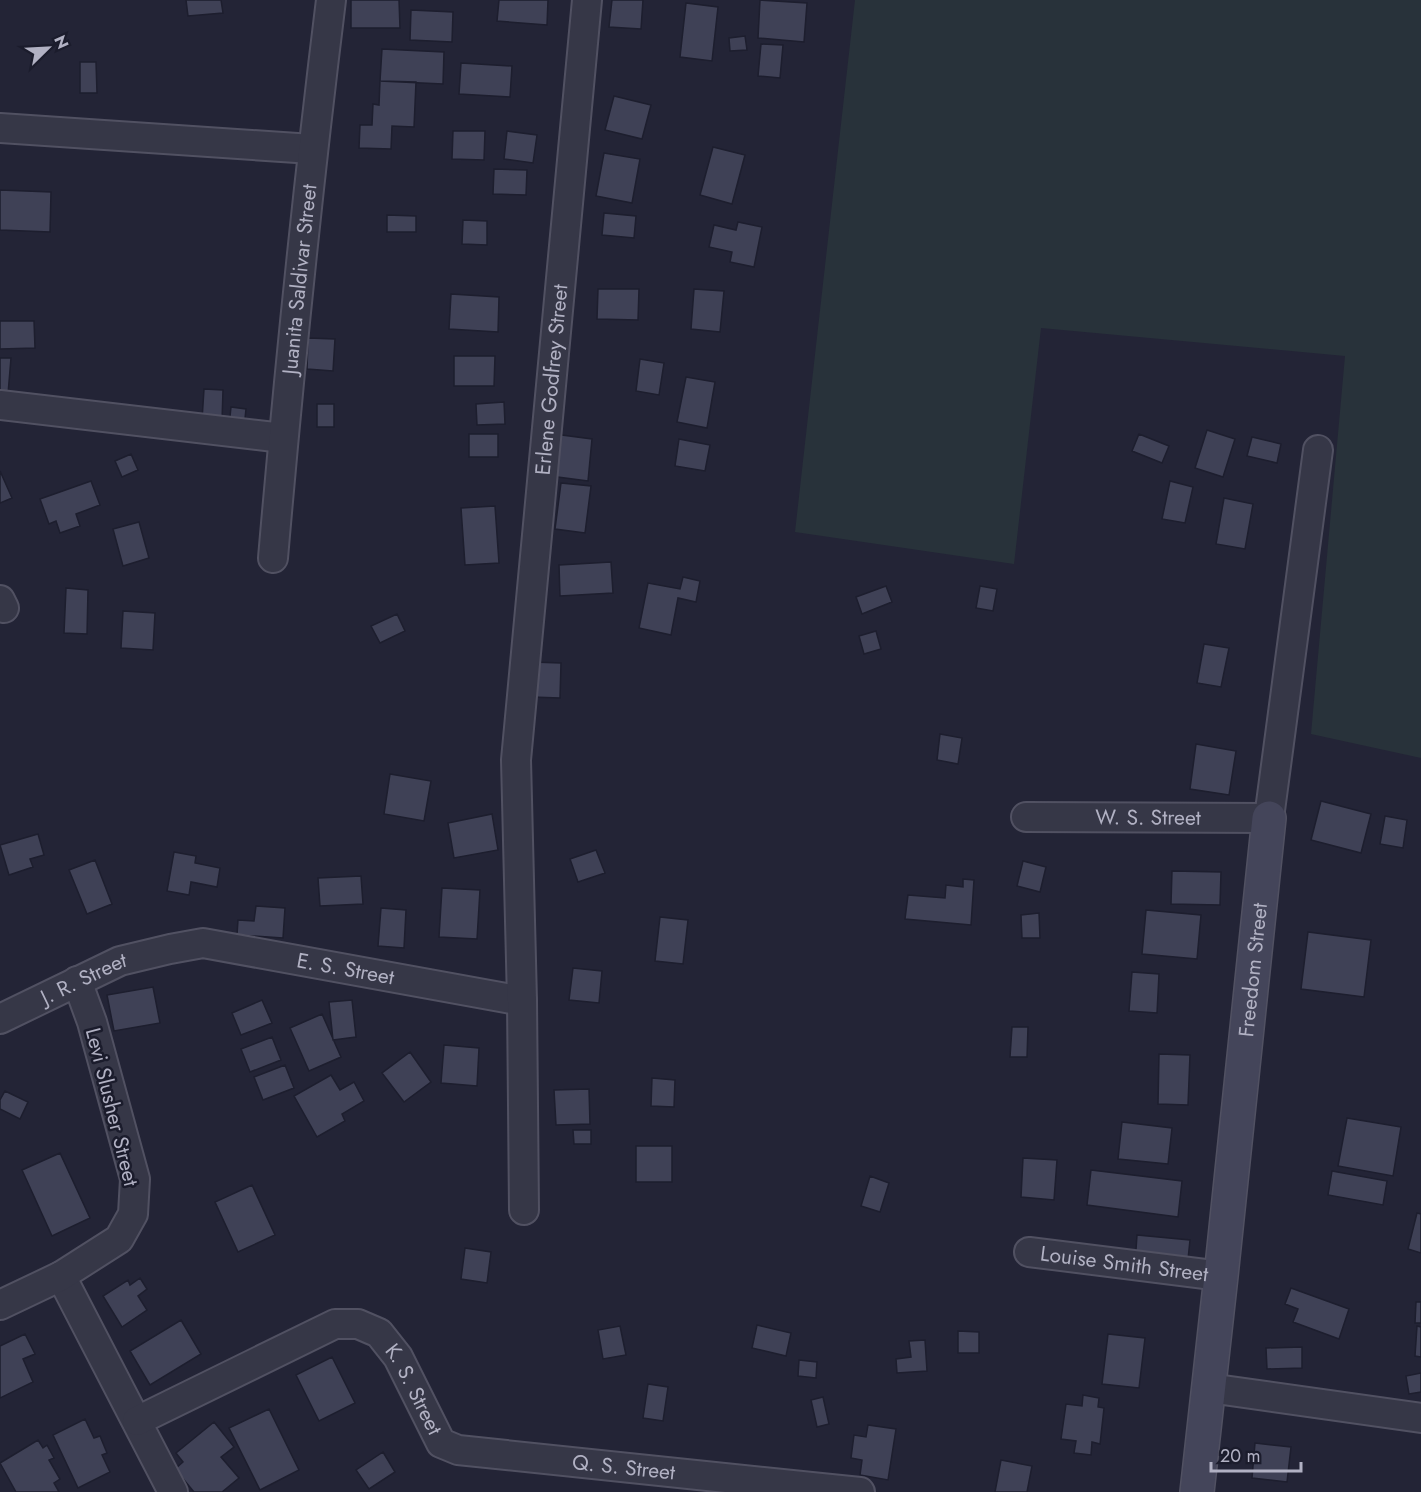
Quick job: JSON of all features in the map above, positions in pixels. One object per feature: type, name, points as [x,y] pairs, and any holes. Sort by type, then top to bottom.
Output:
[{"type":"street","name":"Juanita Saldivar Street","points":[[273,558],[312,149],[331,0]]},
{"type":"street","name":"Erlene Godfrey Street","points":[[524,1210],[516,760],[587,0]]},
{"type":"street","points":[[0,128],[312,149]]},
{"type":"street","points":[[0,405],[283,438]]},
{"type":"street","name":"Freedom Street","points":[[1197,1492],[1269,818],[1318,450]]},
{"type":"street","name":"W. S. Street","points":[[1026,816],[1269,818]]},
{"type":"street","name":"E. S. Street","points":[[170,949],[203,943],[522,1001]]},
{"type":"street","name":"J. R. Street","points":[[0,1019],[120,961],[170,949]]},
{"type":"street","name":"Levi Slusher Street","points":[[0,1305],[61,1276],[119,1239],[134,1214],[135,1179],[92,1022],[77,981]]},
{"type":"street","name":"Louise Smith Street","points":[[1029,1252],[1221,1276]]},
{"type":"street","points":[[61,1276],[173,1492]]},
{"type":"street","name":"K. S. Street","points":[[137,1421],[334,1324],[358,1324],[379,1333],[398,1357],[441,1443],[458,1450]]},
{"type":"street","points":[[1209,1388],[1421,1418]]},
{"type":"street","name":"Q. S. Street","points":[[458,1450],[860,1492]]},
{"type":"shaded area","points":[[855,0],[1421,0],[1421,758],[1311,734],[1345,356],[1041,328],[1014,564],[795,532]]},
{"type":"building","points":[[186,0],[221,0],[223,13],[188,16]]},
{"type":"building","points":[[351,0],[399,0],[400,28],[351,28]]},
{"type":"building","points":[[499,0],[548,0],[547,25],[497,21]]},
{"type":"building","points":[[612,0],[643,0],[641,29],[609,27]]},
{"type":"building","points":[[760,0],[807,3],[804,42],[758,38]]},
{"type":"building","points":[[686,3],[718,7],[712,61],[680,57]]},
{"type":"building","points":[[411,10],[453,12],[452,42],[410,40]]},
{"type":"building","points":[[745,36],[747,50],[730,51],[729,38]]},
{"type":"building","points":[[761,44],[783,45],[780,78],[758,76]]},
{"type":"building","points":[[382,49],[444,52],[443,84],[380,81]]},
{"type":"building","points":[[80,62],[96,62],[97,93],[80,93]]},
{"type":"building","points":[[461,63],[512,66],[510,97],[459,94]]},
{"type":"building","points":[[380,81],[416,82],[414,127],[392,126],[391,149],[359,148],[360,125],[372,125],[373,104],[379,105]]},
{"type":"building","points":[[614,96],[651,105],[642,139],[605,130]]},
{"type":"building","points":[[453,131],[485,131],[484,160],[452,159]]},
{"type":"building","points":[[507,131],[537,135],[533,163],[504,159]]},
{"type":"building","points":[[713,147],[745,155],[732,204],[700,195]]},
{"type":"building","points":[[604,153],[640,159],[632,203],[596,196]]},
{"type":"building","points":[[494,169],[527,170],[526,195],[493,194]]},
{"type":"building","points":[[0,190],[51,192],[50,232],[0,230]]},
{"type":"building","points":[[604,213],[636,216],[634,238],[602,235]]},
{"type":"building","points":[[387,215],[416,216],[416,232],[387,232]]},
{"type":"building","points":[[463,220],[487,221],[487,245],[462,244]]},
{"type":"building","points":[[738,222],[762,227],[754,267],[730,262],[732,252],[709,247],[714,225],[736,230]]},
{"type":"building","points":[[598,289],[639,289],[638,320],[597,319]]},
{"type":"building","points":[[694,289],[724,291],[720,332],[691,329]]},
{"type":"building","points":[[451,294],[499,297],[498,332],[449,329]]},
{"type":"building","points":[[0,321],[34,321],[35,348],[0,349]]},
{"type":"building","points":[[308,338],[335,339],[333,371],[307,369]]},
{"type":"building","points":[[454,356],[495,356],[494,386],[454,386]]},
{"type":"building","points":[[0,358],[11,358],[8,394],[0,394]]},
{"type":"building","points":[[640,359],[664,363],[659,395],[636,391]]},
{"type":"building","points":[[686,377],[715,382],[707,428],[677,422]]},
{"type":"building","points":[[204,389],[223,390],[222,421],[202,420]]},
{"type":"building","points":[[504,402],[505,424],[477,425],[476,404]]},
{"type":"building","points":[[317,404],[334,404],[334,427],[317,427]]},
{"type":"building","points":[[231,407],[246,409],[244,428],[229,426]]},
{"type":"building","points":[[1207,430],[1235,439],[1223,477],[1195,468]]},
{"type":"building","points":[[469,434],[498,434],[498,457],[469,457]]},
{"type":"building","points":[[554,434],[592,439],[588,481],[550,476]]},
{"type":"building","points":[[1139,434],[1169,446],[1162,463],[1132,451]]},
{"type":"building","points":[[1252,437],[1281,444],[1277,463],[1247,456]]},
{"type":"building","points":[[679,439],[710,445],[705,471],[675,466]]},
{"type":"building","points":[[131,454],[138,470],[122,477],[115,461]]},
{"type":"building","points":[[0,471],[12,498],[0,503]]},
{"type":"building","points":[[91,481],[100,505],[76,514],[80,526],[60,533],[56,521],[49,524],[40,499]]},
{"type":"building","points":[[1170,481],[1193,487],[1185,523],[1162,519]]},
{"type":"building","points":[[561,483],[591,486],[585,533],[555,529]]},
{"type":"building","points":[[1224,498],[1253,504],[1245,549],[1216,544]]},
{"type":"building","points":[[495,506],[499,563],[465,565],[461,508]]},
{"type":"building","points":[[139,522],[149,558],[123,566],[113,529]]},
{"type":"building","points":[[611,562],[613,593],[560,596],[559,565]]},
{"type":"building","points":[[683,577],[700,581],[696,602],[678,598],[671,635],[639,628],[648,583],[680,589]]},
{"type":"building","points":[[886,586],[892,602],[862,614],[856,597]]},
{"type":"building","points":[[980,586],[997,589],[993,611],[976,608]]},
{"type":"building","points":[[66,588],[88,590],[87,634],[64,633]]},
{"type":"building","points":[[123,611],[155,613],[153,650],[121,648]]},
{"type":"building","points":[[397,614],[405,631],[380,643],[371,626]]},
{"type":"building","points":[[876,631],[881,649],[864,654],[859,636]]},
{"type":"building","points":[[1204,644],[1229,648],[1221,687],[1197,683]]},
{"type":"building","points":[[532,662],[561,663],[560,698],[531,697]]},
{"type":"building","points":[[940,734],[962,738],[958,764],[937,760]]},
{"type":"building","points":[[1196,744],[1236,751],[1229,795],[1190,789]]},
{"type":"building","points":[[390,774],[431,781],[424,821],[384,814]]},
{"type":"building","points":[[1321,801],[1371,814],[1361,853],[1311,840]]},
{"type":"building","points":[[492,814],[498,850],[454,858],[448,823]]},
{"type":"building","points":[[1385,816],[1407,820],[1403,848],[1380,844]]},
{"type":"building","points":[[38,834],[44,855],[30,859],[33,867],[9,875],[0,845]]},
{"type":"building","points":[[596,850],[605,873],[578,882],[570,859]]},
{"type":"building","points":[[174,852],[196,856],[195,863],[220,868],[217,887],[191,882],[189,895],[167,891]]},
{"type":"building","points":[[95,860],[112,904],[87,914],[69,870]]},
{"type":"building","points":[[1023,861],[1046,867],[1040,892],[1017,886]]},
{"type":"building","points":[[1172,871],[1221,872],[1220,905],[1171,904]]},
{"type":"building","points":[[361,876],[363,904],[320,906],[318,878]]},
{"type":"building","points":[[963,879],[974,880],[971,925],[905,919],[908,895],[945,898],[946,885],[963,887]]},
{"type":"building","points":[[442,888],[480,890],[477,939],[439,937]]},
{"type":"building","points":[[256,906],[285,908],[283,938],[237,935],[238,920],[254,921]]},
{"type":"building","points":[[381,908],[406,910],[404,948],[378,946]]},
{"type":"building","points":[[1146,910],[1201,915],[1197,959],[1142,954]]},
{"type":"building","points":[[1039,913],[1040,938],[1022,938],[1021,915]]},
{"type":"building","points":[[660,917],[688,920],[683,964],[655,961]]},
{"type":"building","points":[[1308,932],[1371,940],[1364,997],[1301,989]]},
{"type":"building","points":[[573,968],[602,971],[599,1003],[569,1000]]},
{"type":"building","points":[[1132,972],[1159,974],[1157,1013],[1129,1011]]},
{"type":"building","points":[[153,987],[160,1023],[114,1031],[107,995]]},
{"type":"building","points":[[262,1000],[272,1023],[241,1035],[232,1013]]},
{"type":"building","points":[[352,1000],[356,1037],[333,1040],[329,1002]]},
{"type":"building","points":[[322,1014],[341,1057],[309,1071],[290,1028]]},
{"type":"building","points":[[1012,1027],[1028,1027],[1027,1057],[1010,1057]]},
{"type":"building","points":[[272,1037],[281,1060],[250,1072],[241,1049]]},
{"type":"building","points":[[444,1045],[479,1048],[477,1086],[441,1083]]},
{"type":"building","points":[[410,1052],[431,1082],[404,1102],[382,1073]]},
{"type":"building","points":[[1159,1054],[1190,1055],[1188,1105],[1158,1104]]},
{"type":"building","points":[[285,1065],[294,1088],[263,1100],[254,1077]]},
{"type":"building","points":[[331,1075],[340,1090],[354,1082],[364,1101],[342,1114],[345,1121],[317,1137],[294,1096]]},
{"type":"building","points":[[652,1078],[675,1080],[674,1107],[651,1106]]},
{"type":"building","points":[[589,1089],[590,1124],[556,1125],[554,1090]]},
{"type":"building","points":[[5,1091],[28,1102],[20,1119],[0,1109],[0,1100]]},
{"type":"building","points":[[1347,1118],[1401,1127],[1393,1176],[1338,1166]]},
{"type":"building","points":[[1122,1122],[1172,1128],[1168,1164],[1118,1159]]},
{"type":"building","points":[[573,1130],[591,1130],[591,1144],[574,1144]]},
{"type":"building","points":[[636,1146],[672,1146],[672,1182],[636,1182]]},
{"type":"building","points":[[60,1153],[90,1218],[52,1236],[22,1170]]},
{"type":"building","points":[[1023,1158],[1057,1160],[1054,1200],[1021,1197]]},
{"type":"building","points":[[1091,1170],[1182,1181],[1178,1217],[1087,1205]]},
{"type":"building","points":[[1332,1171],[1387,1181],[1383,1205],[1328,1195]]},
{"type":"building","points":[[870,1176],[889,1183],[880,1212],[861,1206]]},
{"type":"building","points":[[252,1185],[275,1235],[238,1252],[215,1202]]},
{"type":"building","points":[[1417,1213],[1421,1214],[1421,1253],[1408,1249]]},
{"type":"building","points":[[1137,1235],[1190,1240],[1187,1269],[1135,1264]]},
{"type":"building","points":[[465,1248],[491,1252],[487,1283],[461,1279]]},
{"type":"building","points":[[140,1278],[147,1289],[138,1296],[147,1310],[122,1327],[103,1296],[128,1280],[130,1285]]},
{"type":"building","points":[[1291,1288],[1349,1309],[1339,1339],[1293,1322],[1298,1309],[1285,1304]]},
{"type":"building","points":[[1416,1302],[1421,1302],[1421,1323],[1415,1323]]},
{"type":"building","points":[[181,1320],[201,1354],[150,1385],[130,1351]]},
{"type":"building","points":[[757,1325],[791,1333],[786,1356],[752,1348]]},
{"type":"building","points":[[620,1326],[626,1355],[603,1359],[598,1330]]},
{"type":"building","points":[[1417,1326],[1421,1327],[1421,1357],[1415,1356]]},
{"type":"building","points":[[958,1331],[979,1332],[979,1353],[958,1353]]},
{"type":"building","points":[[25,1334],[35,1354],[23,1359],[33,1382],[0,1398],[0,1346]]},
{"type":"building","points":[[1108,1334],[1145,1338],[1139,1388],[1102,1384]]},
{"type":"building","points":[[925,1340],[927,1371],[897,1373],[896,1359],[911,1357],[909,1341]]},
{"type":"building","points":[[1302,1347],[1302,1368],[1267,1369],[1266,1348]]},
{"type":"building","points":[[332,1357],[355,1403],[319,1421],[296,1375]]},
{"type":"building","points":[[799,1360],[817,1362],[816,1378],[798,1376]]},
{"type":"building","points":[[1421,1373],[1421,1392],[1409,1394],[1406,1376]]},
{"type":"building","points":[[648,1384],[668,1387],[663,1421],[643,1418]]},
{"type":"building","points":[[1083,1395],[1099,1398],[1098,1407],[1104,1408],[1100,1444],[1092,1442],[1091,1455],[1074,1453],[1076,1441],[1061,1439],[1066,1404],[1082,1406]]},
{"type":"building","points":[[823,1397],[829,1424],[817,1427],[811,1400]]},
{"type":"building","points":[[269,1409],[299,1470],[260,1490],[229,1428]]},
{"type":"building","points":[[85,1419],[94,1438],[100,1436],[107,1453],[102,1455],[110,1472],[78,1488],[53,1435]]},
{"type":"building","points":[[214,1422],[234,1447],[221,1457],[239,1478],[222,1492],[194,1492],[175,1469],[183,1462],[176,1453]]},
{"type":"building","points":[[868,1425],[896,1429],[888,1480],[860,1475],[862,1460],[851,1458],[854,1435],[866,1437]]},
{"type":"building","points":[[38,1440],[43,1448],[47,1445],[54,1458],[49,1460],[60,1479],[54,1483],[59,1492],[16,1492],[0,1463]]},
{"type":"building","points":[[1255,1443],[1291,1447],[1287,1482],[1252,1478]]},
{"type":"building","points":[[383,1452],[395,1472],[369,1489],[356,1470]]},
{"type":"building","points":[[1001,1460],[1032,1466],[1027,1492],[995,1492]]}]
